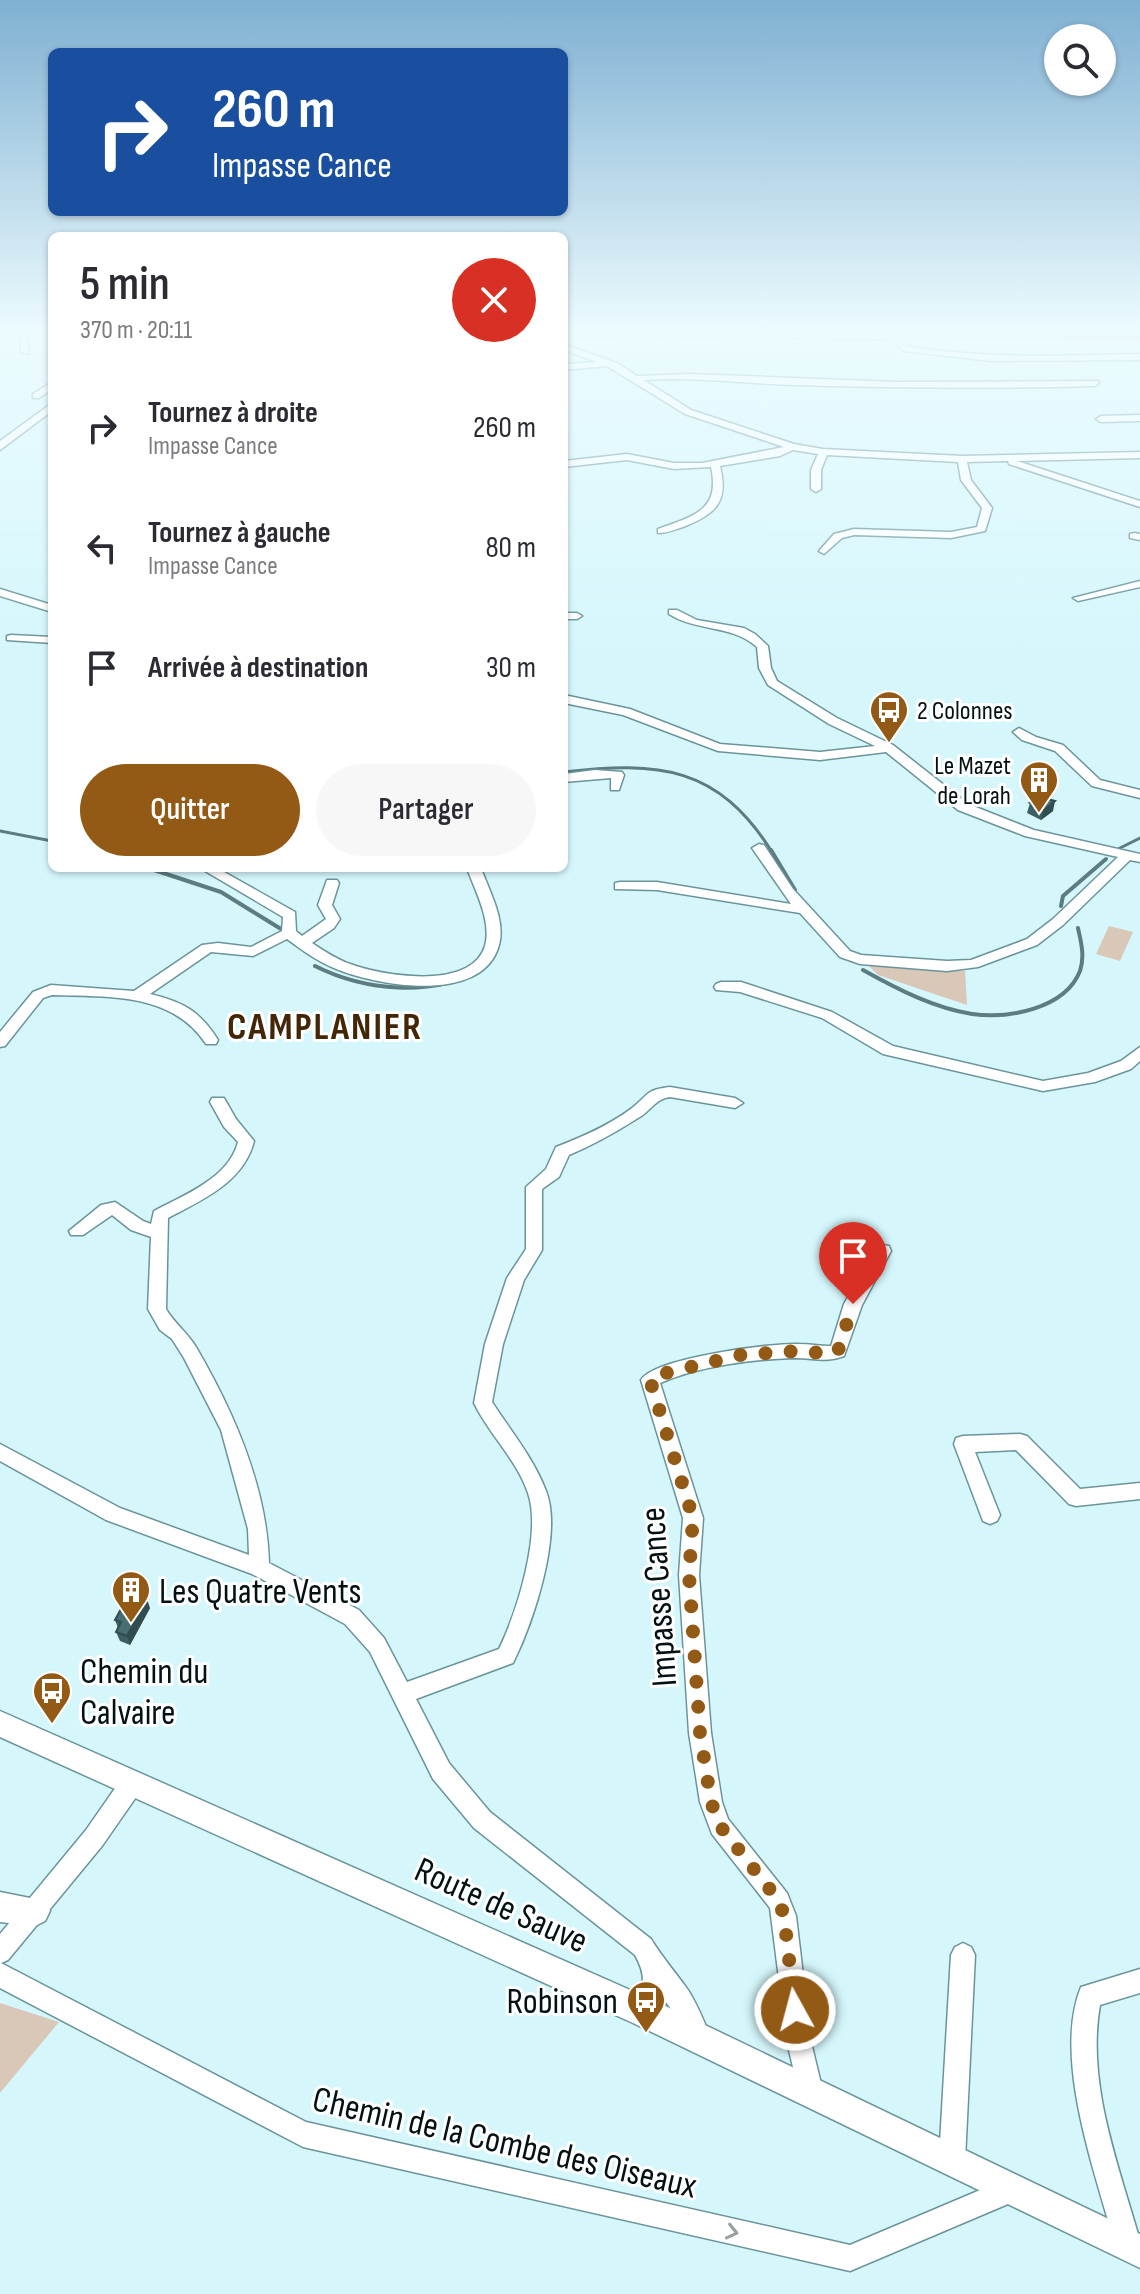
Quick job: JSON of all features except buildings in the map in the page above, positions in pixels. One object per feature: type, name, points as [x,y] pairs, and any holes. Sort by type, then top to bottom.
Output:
[{"type":"main road","name":"Route de Sauve","points":[[0,1724],[644,2012],[1134,2248]]},
{"type":"main road","points":[[0,1907],[35,1911]]},
{"type":"street","points":[[757,435],[792,447],[823,452],[1004,460],[1140,455]]},
{"type":"street","points":[[568,464],[627,457],[674,466],[715,464],[780,453],[792,447]]},
{"type":"street","points":[[816,489],[816,470],[823,452]]},
{"type":"street","points":[[824,551],[838,536],[854,532],[951,535],[981,529],[987,508],[966,480],[962,459]]},
{"type":"street","points":[[1004,460],[1140,504]]},
{"type":"street","points":[[662,531],[707,515],[714,506],[721,484],[715,464]]},
{"type":"street","points":[[1078,598],[1140,584]]},
{"type":"street","points":[[0,592],[48,608]]},
{"type":"street","points":[[673,612],[686,619],[744,630],[762,646],[765,668],[772,683],[833,721],[889,748],[963,807],[1030,833],[1134,856]]},
{"type":"street","points":[[11,638],[48,640]]},
{"type":"street","points":[[568,700],[626,712],[718,747],[820,756],[889,748]]},
{"type":"street","points":[[1019,732],[1022,737],[1067,753],[1089,778],[1099,784],[1140,794]]},
{"type":"street","points":[[568,777],[618,775],[615,787]]},
{"type":"street","points":[[759,848],[788,892],[845,954],[947,966],[973,964],[1032,942],[1134,856]]},
{"type":"street","points":[[138,995],[207,948],[217,946],[246,952],[259,949],[284,934],[290,915],[214,872]]},
{"type":"street","points":[[284,934],[341,967],[370,975],[415,982],[457,976],[483,962],[493,943],[493,925],[475,872]]},
{"type":"street","points":[[302,943],[333,919],[325,905],[332,883]]},
{"type":"street","points":[[620,886],[657,886],[805,910]]},
{"type":"street","points":[[721,987],[741,987],[827,1015],[888,1050],[1043,1086],[1090,1078],[1126,1065],[1140,1052]]},
{"type":"street","points":[[0,1042],[38,995],[51,990],[138,995],[196,1015],[211,1040]]},
{"type":"street","points":[[404,1693],[506,1656],[515,1641],[543,1517],[538,1495],[483,1403],[494,1344],[516,1278],[534,1250],[534,1187],[557,1172],[562,1151],[587,1141],[637,1112],[655,1094],[670,1092],[735,1103]]},
{"type":"street","points":[[218,1102],[230,1123],[246,1141],[245,1149],[218,1182],[160,1215],[157,1232],[157,1309],[166,1325],[178,1334],[190,1353],[230,1430],[258,1529],[259,1568]]},
{"type":"street","points":[[77,1231],[107,1209],[115,1208],[137,1226],[157,1232]]},
{"type":"street","name":"Impasse Cance","points":[[810,2092],[799,2042],[784,1916],[779,1901],[720,1826],[711,1802],[700,1733],[689,1575],[693,1518],[650,1380],[654,1376],[696,1364],[740,1355],[798,1351],[831,1354],[838,1351],[853,1304],[883,1251]]},
{"type":"street","points":[[990,1515],[963,1444],[1020,1442],[1076,1498],[1140,1491]]},
{"type":"street","points":[[0,1452],[113,1514],[259,1568],[352,1617],[377,1645],[441,1771],[482,1820],[643,1947],[656,1970],[680,2000],[699,2038]]},
{"type":"street","points":[[0,1952],[103,1825],[133,1782]]},
{"type":"street","points":[[952,2160],[963,1955]]},
{"type":"street","points":[[644,2012],[656,1986],[656,1970]]},
{"type":"street","name":"Chemin de la Combe des Oiseaux","points":[[0,1975],[303,2134],[850,2258],[1012,2190]]},
{"type":"street","points":[[1134,2248],[1085,2075],[1086,2009],[1090,1996],[1140,1981]]},
{"type":"shaded area","points":[[1109,926],[1133,932],[1120,961],[1096,954]]},
{"type":"shaded area","points":[[864,961],[965,971],[967,1005],[878,975]]},
{"type":"shaded area","points":[[0,2003],[59,2022],[0,2093]]},
{"type":"waterway","points":[[568,772],[629,768],[683,776],[708,786],[730,802],[751,823],[772,852]]},
{"type":"waterway","points":[[0,831],[48,840]]},
{"type":"waterway","points":[[1118,849],[1140,838]]},
{"type":"waterway","points":[[771,850],[795,890]]},
{"type":"waterway","points":[[1061,906],[1063,896],[1106,859]]},
{"type":"waterway","points":[[160,872],[221,892],[281,929]]},
{"type":"waterway","points":[[863,970],[916,997],[958,1011],[986,1015],[1018,1013],[1049,1003],[1073,984],[1082,960],[1078,928]]},
{"type":"waterway","points":[[315,966],[355,981],[398,988],[441,984],[481,970]]},
{"type":"place","name":"2 Colonnes","points":[[889,744]]},
{"type":"place","name":"Le Mazet de Lorah","points":[[1039,814]]},
{"type":"place","name":"Les Quatre Vents","points":[[131,1624]]},
{"type":"place","name":"Chemin du Calvaire","points":[[52,1725]]},
{"type":"place","name":"Robinson","points":[[646,2034]]},
{"type":"district","name":"CAMPLANIER","points":[[325,1026]]},
{"type":"route","points":[[795,2010],[784,1916],[779,1901],[720,1826],[711,1802],[700,1733],[689,1575],[693,1518],[650,1380],[654,1376],[696,1364],[740,1355],[798,1351],[831,1354],[838,1351],[853,1304]]}]
